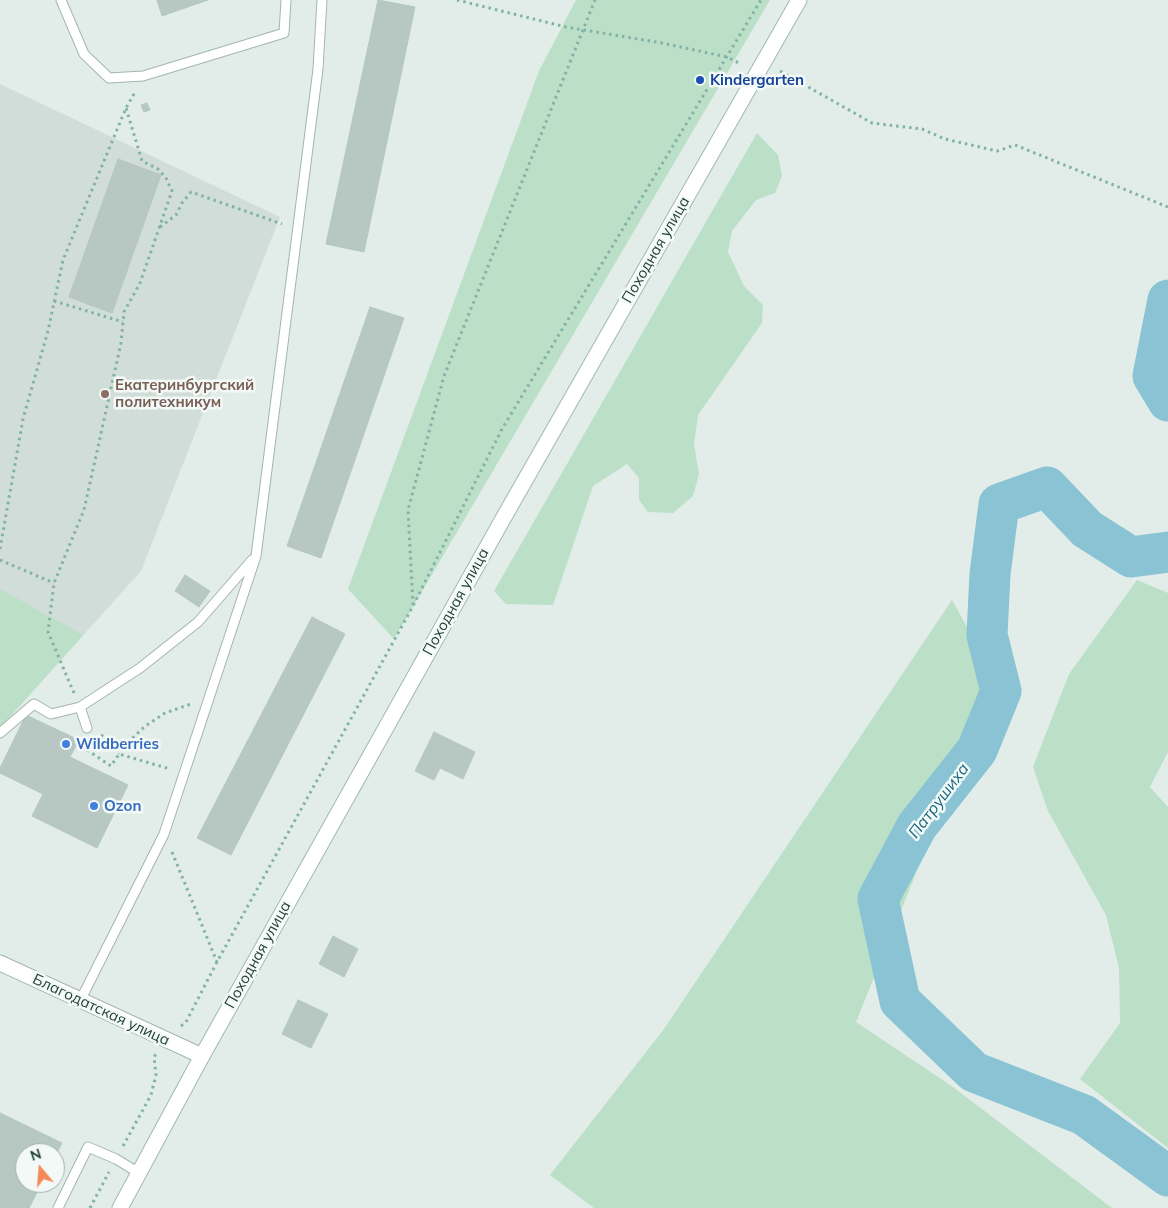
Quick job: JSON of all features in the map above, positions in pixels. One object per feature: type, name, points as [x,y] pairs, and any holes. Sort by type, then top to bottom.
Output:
[{"type":"main road","name":"Походная улица","points":[[120,1208],[202,1056],[504,517],[703,165],[799,0]]},
{"type":"main road","name":"Благодатская улица","points":[[0,963],[202,1056]]},
{"type":"lane","points":[[61,0],[84,54],[109,78],[143,76],[284,33],[286,0]]},
{"type":"lane","points":[[81,999],[164,834],[256,556],[318,69],[322,0]]},
{"type":"lane","points":[[0,733],[34,704],[51,714],[80,707],[140,668],[198,622],[256,556]]},
{"type":"lane","points":[[80,707],[87,728]]},
{"type":"lane","points":[[58,1208],[88,1147],[116,1159],[138,1173]]},
{"type":"path","points":[[457,0],[583,30],[662,43],[727,57],[767,77],[773,67],[872,122],[922,129],[945,139],[997,151],[1015,145],[1168,207]]},
{"type":"path","points":[[413,606],[408,510],[444,376],[595,0]]},
{"type":"path","points":[[151,1096],[156,1075],[154,1057],[163,1039],[186,1022],[217,962],[413,606],[502,429],[761,0]]},
{"type":"path","points":[[0,549],[23,419],[48,331],[63,260],[126,108],[142,161],[158,169],[166,178],[172,190],[140,283],[124,312],[121,343],[84,510],[54,583],[48,632],[80,707]]},
{"type":"path","points":[[159,228],[176,214],[191,192],[266,219],[298,228]]},
{"type":"path","points":[[54,301],[123,322]]},
{"type":"path","points":[[0,560],[54,583]]},
{"type":"path","points":[[87,750],[112,766],[123,747],[144,727],[166,713],[209,697]]},
{"type":"path","points":[[117,744],[123,747]]},
{"type":"path","points":[[119,754],[166,768]]},
{"type":"path","points":[[164,834],[217,962]]},
{"type":"shaded area","name":"Екатеринбургский политехникум","points":[[0,84],[280,217],[141,571],[0,728]]},
{"type":"green space","points":[[576,0],[770,0],[394,639],[348,589],[539,71]]},
{"type":"green space","points":[[757,133],[778,155],[782,176],[775,193],[756,200],[732,231],[728,252],[744,286],[763,305],[762,323],[698,415],[694,444],[699,474],[693,496],[673,513],[648,512],[639,500],[639,478],[627,464],[593,486],[553,605],[506,604],[494,591]]},
{"type":"green space","points":[[1137,580],[1168,593],[1168,752],[1150,787],[1168,807],[1168,1148],[1080,1079],[1120,1023],[1119,968],[1106,915],[1048,811],[1033,767],[1069,674]]},
{"type":"green space","points":[[0,589],[83,635],[0,728]]},
{"type":"green space","points":[[952,600],[995,677],[856,1022],[953,1087],[1112,1208],[594,1208],[550,1175],[664,1029]]},
{"type":"building","points":[[157,0],[208,0],[162,16]]},
{"type":"building","points":[[378,0],[415,7],[364,252],[326,244]]},
{"type":"building","points":[[147,103],[150,110],[144,112],[141,105]]},
{"type":"building","points":[[118,159],[161,175],[112,313],[69,297]]},
{"type":"building","points":[[370,307],[404,318],[321,558],[287,546]]},
{"type":"building","points":[[185,575],[210,591],[199,607],[175,591]]},
{"type":"building","points":[[312,617],[345,634],[231,855],[197,838]]},
{"type":"building","points":[[26,715],[79,740],[70,757],[128,785],[97,848],[32,816],[43,794],[0,773],[0,768]]},
{"type":"building","points":[[434,732],[475,752],[463,779],[440,768],[434,780],[415,771]]},
{"type":"building","points":[[333,936],[358,949],[344,977],[319,964]]},
{"type":"building","points":[[298,1000],[328,1014],[311,1048],[282,1034]]},
{"type":"building","points":[[0,1113],[62,1143],[15,1143],[15,1193],[37,1193],[29,1208],[0,1208]]},
{"type":"waterway","name":"Патрушиха","points":[[1168,300],[1153,376],[1168,401]]},
{"type":"waterway","name":"Патрушиха","points":[[1168,552],[1131,557],[1087,529],[1047,487],[999,504],[990,574],[987,635],[1001,691],[977,750],[917,826],[878,899],[900,1001],[974,1072],[1084,1115],[1168,1176]]},
{"type":"place","name":"Kindergarten","points":[[700,80]]},
{"type":"place","name":"Екатеринбургский политехникум","points":[[105,394]]},
{"type":"place","name":"Wildberries","points":[[66,744]]},
{"type":"place","name":"Ozon","points":[[94,806]]}]
